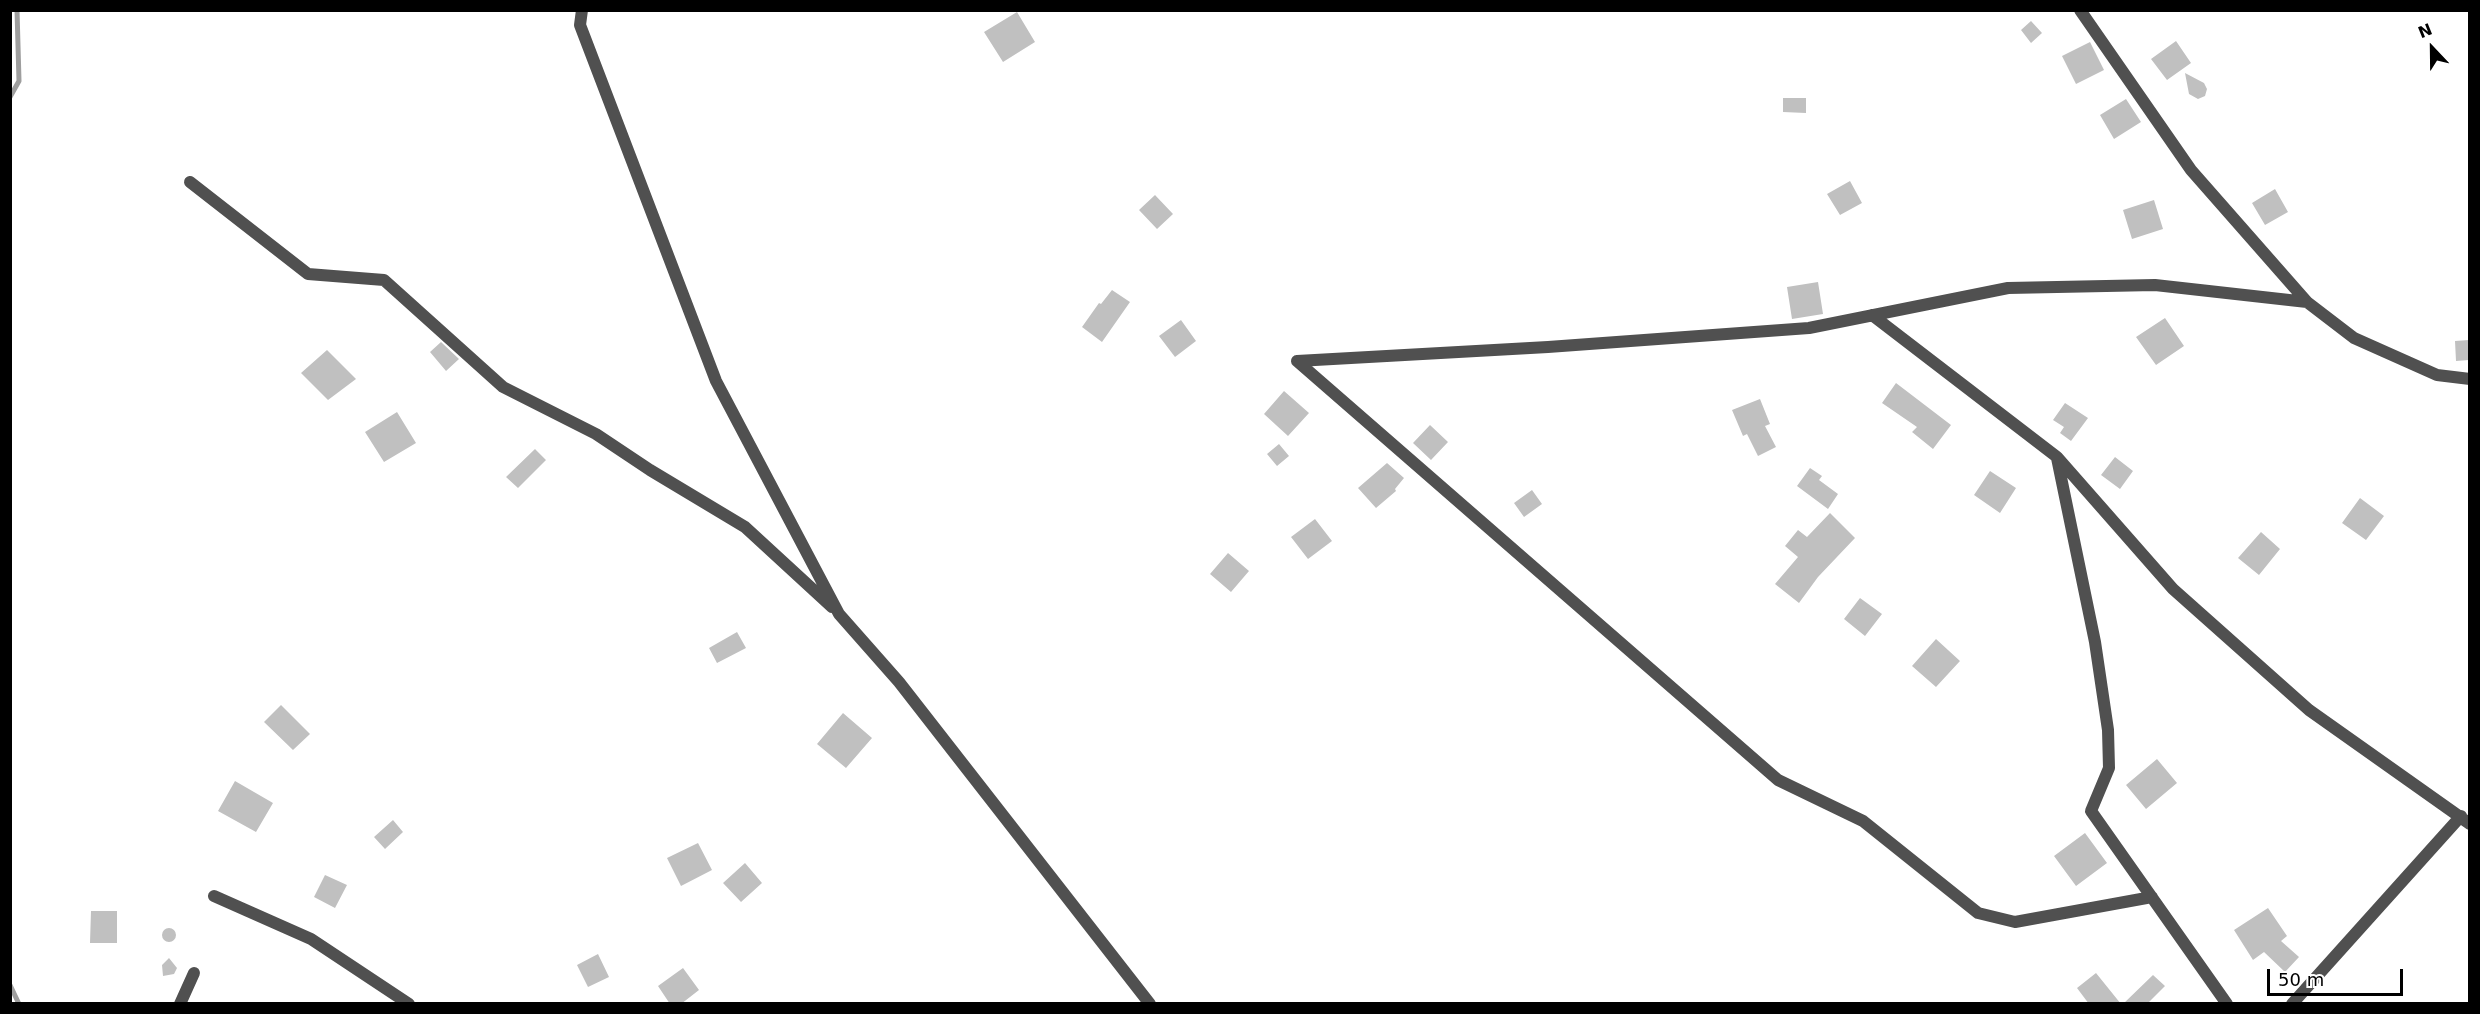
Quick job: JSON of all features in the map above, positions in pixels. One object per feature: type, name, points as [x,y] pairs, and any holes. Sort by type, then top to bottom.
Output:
[{"type":"street","points":[[582,10],[580,25],[716,381],[839,614]]},
{"type":"street","points":[[2080,10],[2191,170],[2307,302],[2354,338],[2437,375],[2469,379]]},
{"type":"street","points":[[190,182],[308,274],[384,280],[503,387],[596,434],[650,470],[746,527],[839,614],[899,682],[1150,1004]]},
{"type":"street","points":[[2152,897],[2015,922],[1978,913],[1863,821],[1778,780],[1297,361],[1548,347],[1809,328],[2008,288],[2155,285],[2307,302]]},
{"type":"street","points":[[1872,315],[2057,457],[2173,589],[2309,710],[2465,820],[2292,1004]]},
{"type":"street","points":[[2057,457],[2095,642],[2108,730],[2109,768],[2091,811],[2227,1004]]},
{"type":"street","points":[[214,896],[311,939],[409,1004]]},
{"type":"street","points":[[180,1004],[194,973]]},
{"type":"building","points":[[1017,12],[1035,42],[1003,62],[984,32]]},
{"type":"building","points":[[2031,21],[2042,33],[2031,43],[2021,30]]},
{"type":"building","points":[[2176,41],[2191,63],[2167,80],[2151,59]]},
{"type":"building","points":[[2090,42],[2104,70],[2076,84],[2062,56]]},
{"type":"building","points":[[2185,73],[2204,83],[2207,89],[2205,96],[2198,99],[2189,94]]},
{"type":"building","points":[[1783,98],[1806,98],[1806,113],[1783,112]]},
{"type":"building","points":[[2126,99],[2141,122],[2114,139],[2100,115]]},
{"type":"building","points":[[1850,181],[1862,203],[1840,215],[1827,194]]},
{"type":"building","points":[[2275,189],[2288,212],[2265,225],[2252,203]]},
{"type":"building","points":[[1155,195],[1173,214],[1157,229],[1139,210]]},
{"type":"building","points":[[2154,200],[2163,229],[2132,239],[2123,210]]},
{"type":"building","points":[[1818,282],[1823,314],[1792,319],[1787,287]]},
{"type":"building","points":[[1112,290],[1130,302],[1102,342],[1082,327],[1099,303],[1101,304]]},
{"type":"building","points":[[2165,318],[2184,346],[2156,365],[2136,337]]},
{"type":"building","points":[[1181,320],[1196,341],[1175,357],[1159,336]]},
{"type":"building","points":[[2469,340],[2469,360],[2456,361],[2455,341]]},
{"type":"building","points":[[441,342],[459,359],[446,371],[430,352]]},
{"type":"building","points":[[327,350],[356,379],[328,400],[301,373]]},
{"type":"building","points":[[1896,383],[1951,425],[1933,449],[1912,432],[1917,427],[1882,403]]},
{"type":"building","points":[[1284,391],[1309,413],[1288,436],[1264,414]]},
{"type":"building","points":[[1760,399],[1770,424],[1765,426],[1776,447],[1758,456],[1747,434],[1743,436],[1732,410]]},
{"type":"building","points":[[2065,403],[2088,418],[2071,441],[2060,433],[2064,427],[2053,420]]},
{"type":"building","points":[[397,412],[416,443],[384,462],[365,432]]},
{"type":"building","points":[[1430,425],[1448,442],[1431,460],[1413,443]]},
{"type":"building","points":[[1279,444],[1289,456],[1277,466],[1267,454]]},
{"type":"building","points":[[535,449],[546,460],[518,488],[506,477]]},
{"type":"building","points":[[2115,457],[2133,471],[2120,489],[2101,475]]},
{"type":"building","points":[[1387,463],[1404,478],[1395,489],[1396,491],[1376,508],[1358,488]]},
{"type":"building","points":[[1810,468],[1822,476],[1819,480],[1838,494],[1828,509],[1797,486]]},
{"type":"building","points":[[1990,471],[2016,488],[2000,513],[1974,495]]},
{"type":"building","points":[[1532,490],[1542,504],[1524,517],[1514,503]]},
{"type":"building","points":[[2360,498],[2384,516],[2366,540],[2342,523]]},
{"type":"building","points":[[1830,513],[1855,538],[1818,577],[1799,603],[1775,584],[1798,557],[1785,546],[1798,530],[1807,537]]},
{"type":"building","points":[[1315,519],[1332,541],[1308,559],[1291,537]]},
{"type":"building","points":[[2261,532],[2280,549],[2259,575],[2238,558]]},
{"type":"building","points":[[1228,553],[1249,571],[1231,592],[1210,574]]},
{"type":"building","points":[[1860,598],[1882,614],[1865,636],[1844,619]]},
{"type":"building","points":[[737,632],[746,648],[717,663],[709,648]]},
{"type":"building","points":[[1936,639],[1960,661],[1936,687],[1912,666]]},
{"type":"building","points":[[281,705],[310,734],[293,750],[264,722]]},
{"type":"building","points":[[843,713],[872,738],[846,768],[817,744]]},
{"type":"building","points":[[2157,759],[2177,783],[2146,809],[2126,785]]},
{"type":"building","points":[[235,781],[273,803],[256,832],[218,811]]},
{"type":"building","points":[[393,820],[403,832],[385,849],[374,837]]},
{"type":"building","points":[[2085,833],[2107,863],[2076,886],[2054,856]]},
{"type":"building","points":[[698,843],[712,870],[681,886],[667,858]]},
{"type":"building","points":[[745,863],[762,883],[741,902],[723,883]]},
{"type":"building","points":[[325,875],[347,885],[335,908],[314,897]]},
{"type":"building","points":[[2268,908],[2287,936],[2281,941],[2299,957],[2285,972],[2264,952],[2253,960],[2234,930]]},
{"type":"building","points":[[91,911],[117,911],[117,943],[90,943]]},
{"type":"building","points":[[166,928],[172,928],[176,935],[172,942],[166,942],[162,938],[162,932]]},
{"type":"building","points":[[598,954],[609,977],[588,987],[577,965]]},
{"type":"building","points":[[169,958],[177,968],[174,974],[163,976],[162,965]]},
{"type":"building","points":[[683,968],[699,990],[681,1004],[670,1004],[658,986]]},
{"type":"building","points":[[2096,973],[2121,1004],[2089,1004],[2077,988]]},
{"type":"building","points":[[2153,975],[2165,986],[2147,1004],[2123,1004]]},
{"type":"waterway","points":[[10,97],[19,81],[17,10]]},
{"type":"waterway","points":[[10,985],[19,1004]]}]
